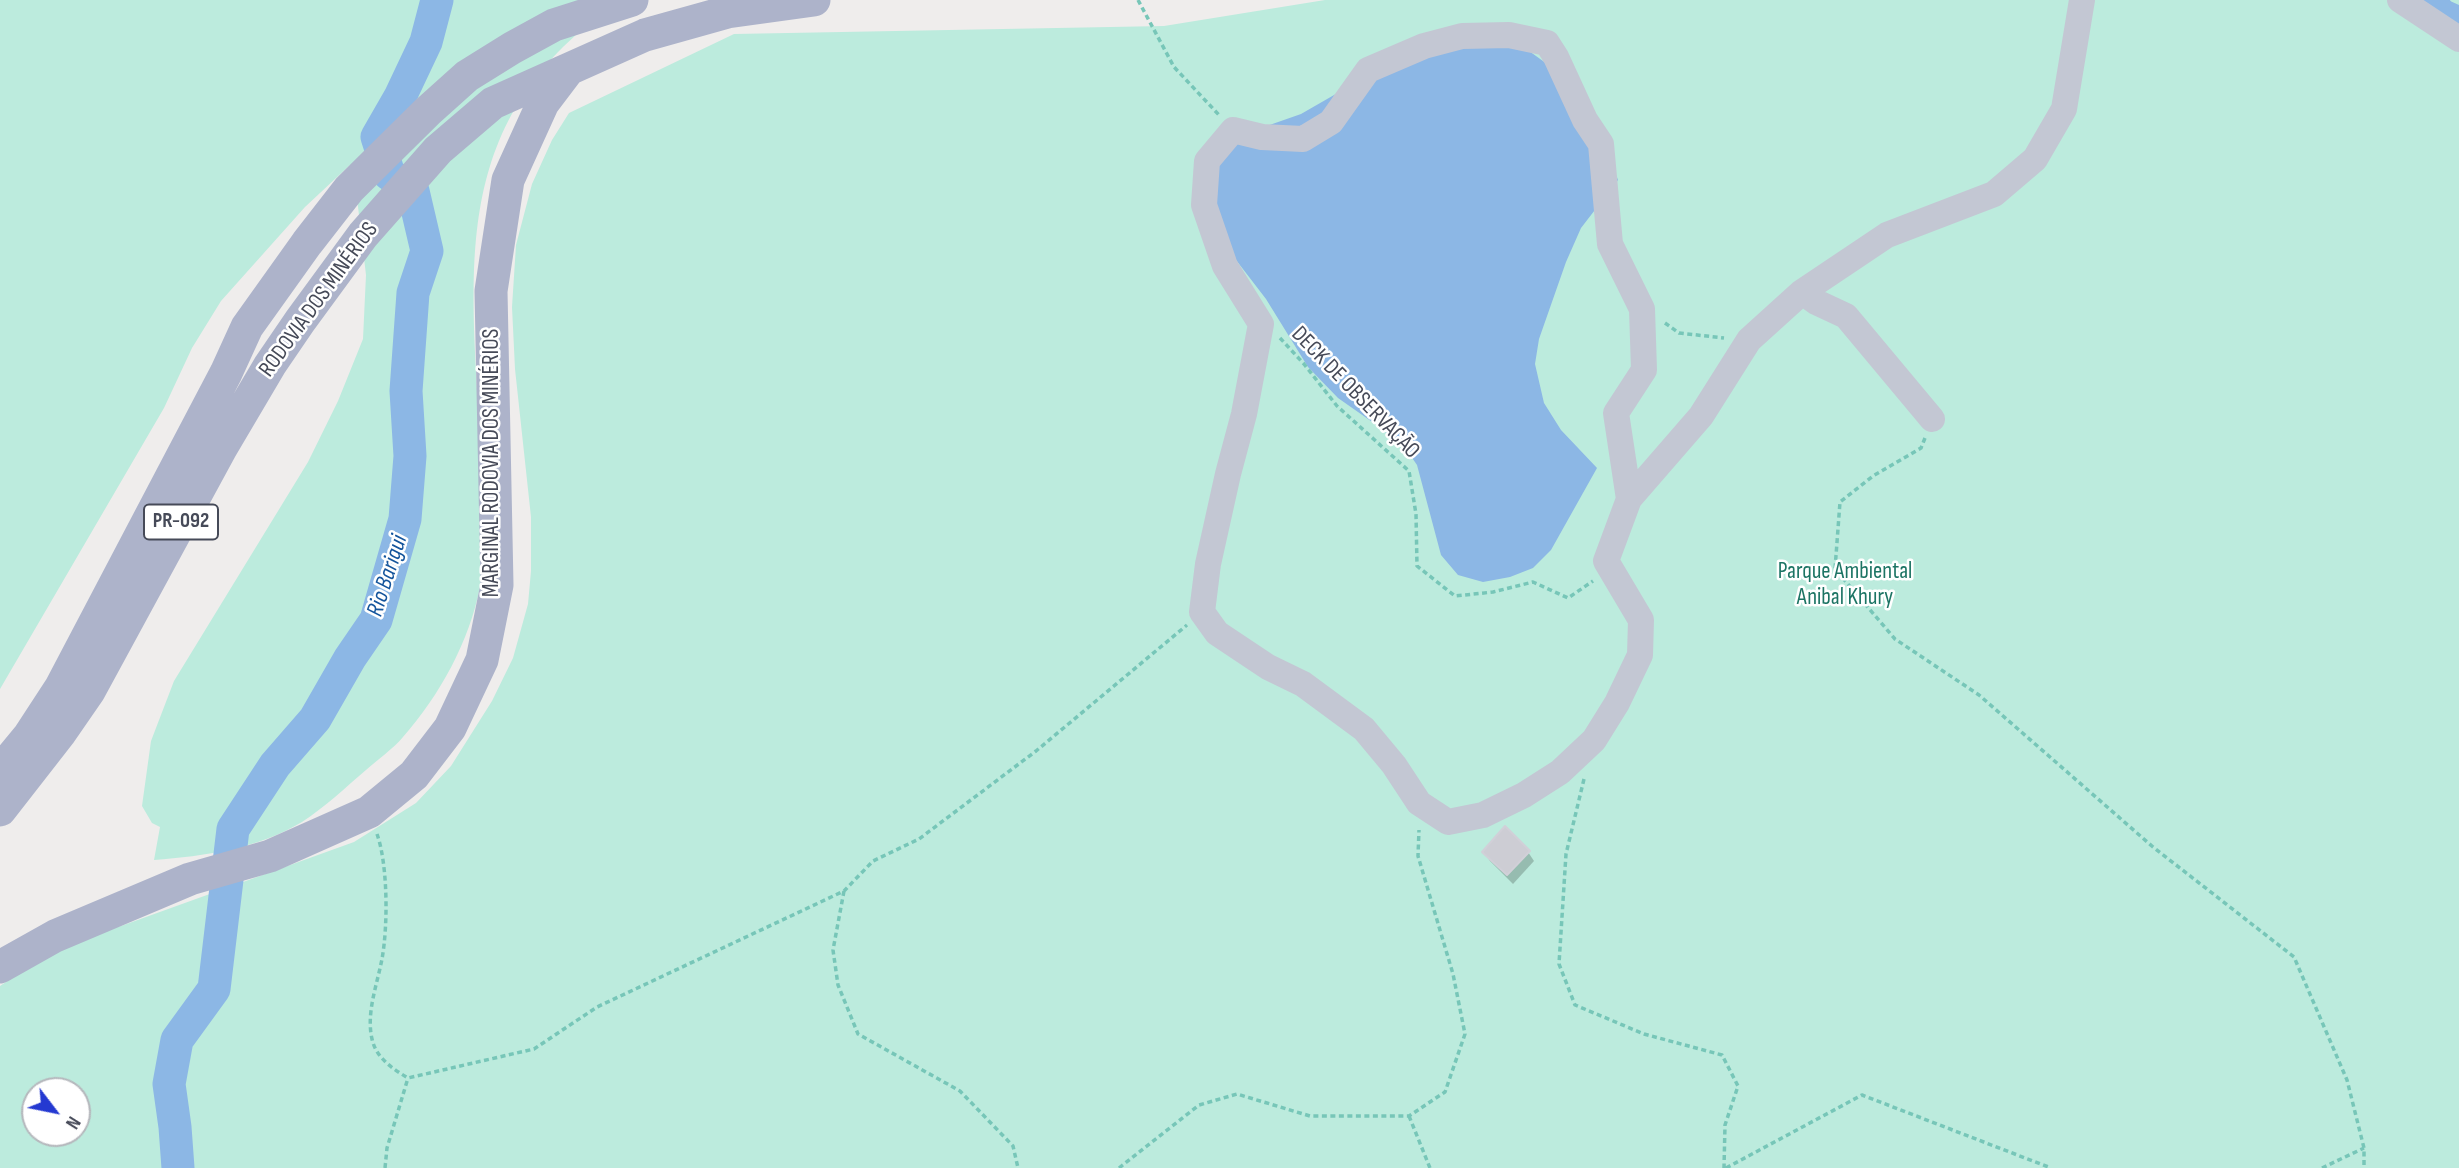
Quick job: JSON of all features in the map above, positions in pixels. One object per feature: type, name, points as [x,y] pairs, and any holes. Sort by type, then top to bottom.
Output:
[{"type":"main road","name":"RODOVIA DOS MINÉRIOS","points":[[0,771],[29,736],[61,687],[207,410],[247,327],[349,189],[467,76],[554,25],[632,0]]},
{"type":"main road","name":"RODOVIA DOS MINÉRIOS","points":[[0,810],[61,733],[89,691],[245,406],[300,321],[363,235],[438,150],[493,103],[645,35],[715,16],[788,2],[814,0]]},
{"type":"main road","name":"MARGINAL RODOVIA DOS MINÉRIOS","points":[[0,967],[55,936],[190,879],[270,856],[369,812],[414,775],[450,728],[482,660],[497,585],[491,291],[509,180],[543,103],[570,68]]},
{"type":"street","points":[[1629,499],[1616,413],[1644,370],[1642,309],[1610,244],[1601,144],[1547,43],[1509,35],[1462,36],[1424,46],[1368,69],[1331,122],[1303,139],[1262,137],[1233,130],[1207,161],[1204,205],[1226,266],[1261,324],[1244,414],[1208,564],[1202,612],[1217,633],[1268,667],[1303,684],[1364,729],[1394,765],[1419,803],[1448,822],[1483,815],[1524,795],[1560,772],[1594,740],[1617,704],[1640,655],[1641,620],[1606,561],[1629,499],[1701,416],[1749,340],[1802,292],[1887,235],[1994,194],[2035,159],[2064,109],[2082,0]]},
{"type":"street","points":[[2400,0],[2459,39]]},
{"type":"street","points":[[1802,292],[1846,316],[1932,419]]},
{"type":"path","points":[[1138,0],[1174,67],[1233,130]]},
{"type":"path","points":[[1642,309],[1679,333],[1749,340]]},
{"type":"path","name":"DECK DE OBSERVAÇÃO","points":[[1261,324],[1283,340],[1337,406],[1409,471],[1416,514],[1417,566],[1455,596],[1493,592],[1533,582],[1568,598],[1592,582],[1606,561]]},
{"type":"path","points":[[1932,419],[1920,448],[1873,476],[1840,502],[1835,569],[1895,639],[1979,695],[2152,848],[2294,957],[2347,1080],[2364,1148],[2364,1168]]},
{"type":"path","points":[[369,812],[380,843],[386,894],[383,955],[371,1010],[372,1041],[388,1067],[408,1078],[534,1049],[597,1007],[844,891],[873,861],[919,839],[1036,751],[1202,612]]},
{"type":"path","points":[[1585,778],[1566,854],[1559,964],[1574,1005],[1644,1034],[1723,1055],[1738,1087],[1725,1125],[1725,1168],[1862,1095],[2051,1168]]},
{"type":"path","points":[[1119,1168],[1199,1105],[1237,1094],[1310,1115],[1409,1116],[1445,1092],[1465,1034],[1453,974],[1418,856],[1419,803]]},
{"type":"path","points":[[844,891],[833,950],[838,985],[858,1034],[960,1091],[1013,1146],[1018,1168]]},
{"type":"path","points":[[385,1168],[387,1147],[408,1078]]},
{"type":"path","points":[[1409,1116],[1430,1168]]},
{"type":"path","points":[[2322,1168],[2364,1148]]},
{"type":"green space","points":[[0,0],[621,0],[564,46],[523,95],[497,147],[481,202],[475,260],[474,322],[482,478],[481,573],[475,608],[461,648],[429,704],[395,746],[302,822],[249,845],[154,860],[160,827],[152,823],[142,806],[151,741],[174,681],[308,462],[338,401],[363,339],[366,275],[355,181],[350,165],[305,207],[221,301],[192,348],[164,408],[0,689]]},
{"type":"green space","name":"Parque Ambiental Anibal Khury","points":[[1325,0],[2459,0],[2459,1168],[0,1168],[0,986],[65,942],[121,926],[354,842],[416,803],[451,766],[492,701],[513,658],[528,604],[531,517],[515,369],[512,307],[516,245],[532,184],[552,140],[569,113],[734,34],[1164,26]]},
{"type":"water","points":[[1518,43],[1554,69],[1599,133],[1618,180],[1581,228],[1539,339],[1535,364],[1544,403],[1561,430],[1597,468],[1551,550],[1533,568],[1510,577],[1483,582],[1458,575],[1441,555],[1417,465],[1406,449],[1338,398],[1308,367],[1266,299],[1226,247],[1211,221],[1210,161],[1241,135],[1301,114],[1348,87],[1396,49]]},
{"type":"building","points":[[1505,826],[1530,851],[1507,875],[1482,852]]},
{"type":"waterway","name":"Rio Barigui","points":[[178,1168],[169,1084],[177,1040],[214,989],[233,829],[275,765],[315,719],[350,658],[376,620],[405,519],[410,456],[406,391],[413,293],[427,251],[413,191],[389,174],[377,137],[400,97],[426,42],[437,0]]},
{"type":"waterway","name":"Rio Barigui","points":[[2428,0],[2441,15],[2459,23]]}]
